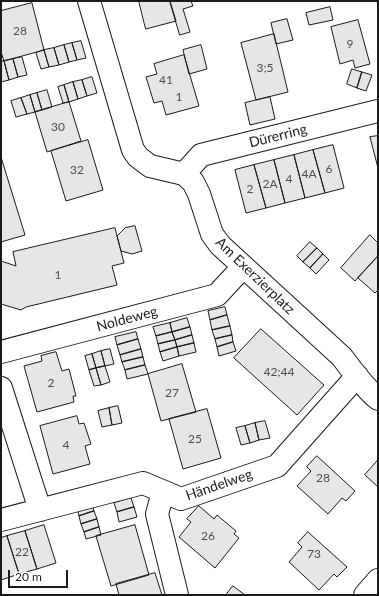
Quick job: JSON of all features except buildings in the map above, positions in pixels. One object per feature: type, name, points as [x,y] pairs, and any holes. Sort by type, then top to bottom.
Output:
[{"type":"street","points":[[89,1],[133,150],[138,157],[150,166],[184,174]]},
{"type":"street","name":"Dürerring","points":[[184,174],[201,156],[378,111]]},
{"type":"street","name":"Am Exerzierplatz","points":[[184,174],[193,182],[199,194],[212,234],[220,245],[342,357],[370,392],[378,399]]},
{"type":"street","name":"Noldeweg","points":[[1,352],[216,295],[243,267]]},
{"type":"street","name":"Händelweg","points":[[1,520],[143,483],[181,499],[277,466],[357,376]]},
{"type":"street","points":[[1,388],[40,510]]},
{"type":"street","points":[[163,492],[157,514],[177,595]]},
{"type":"street","points":[[365,595],[378,580]]}]
